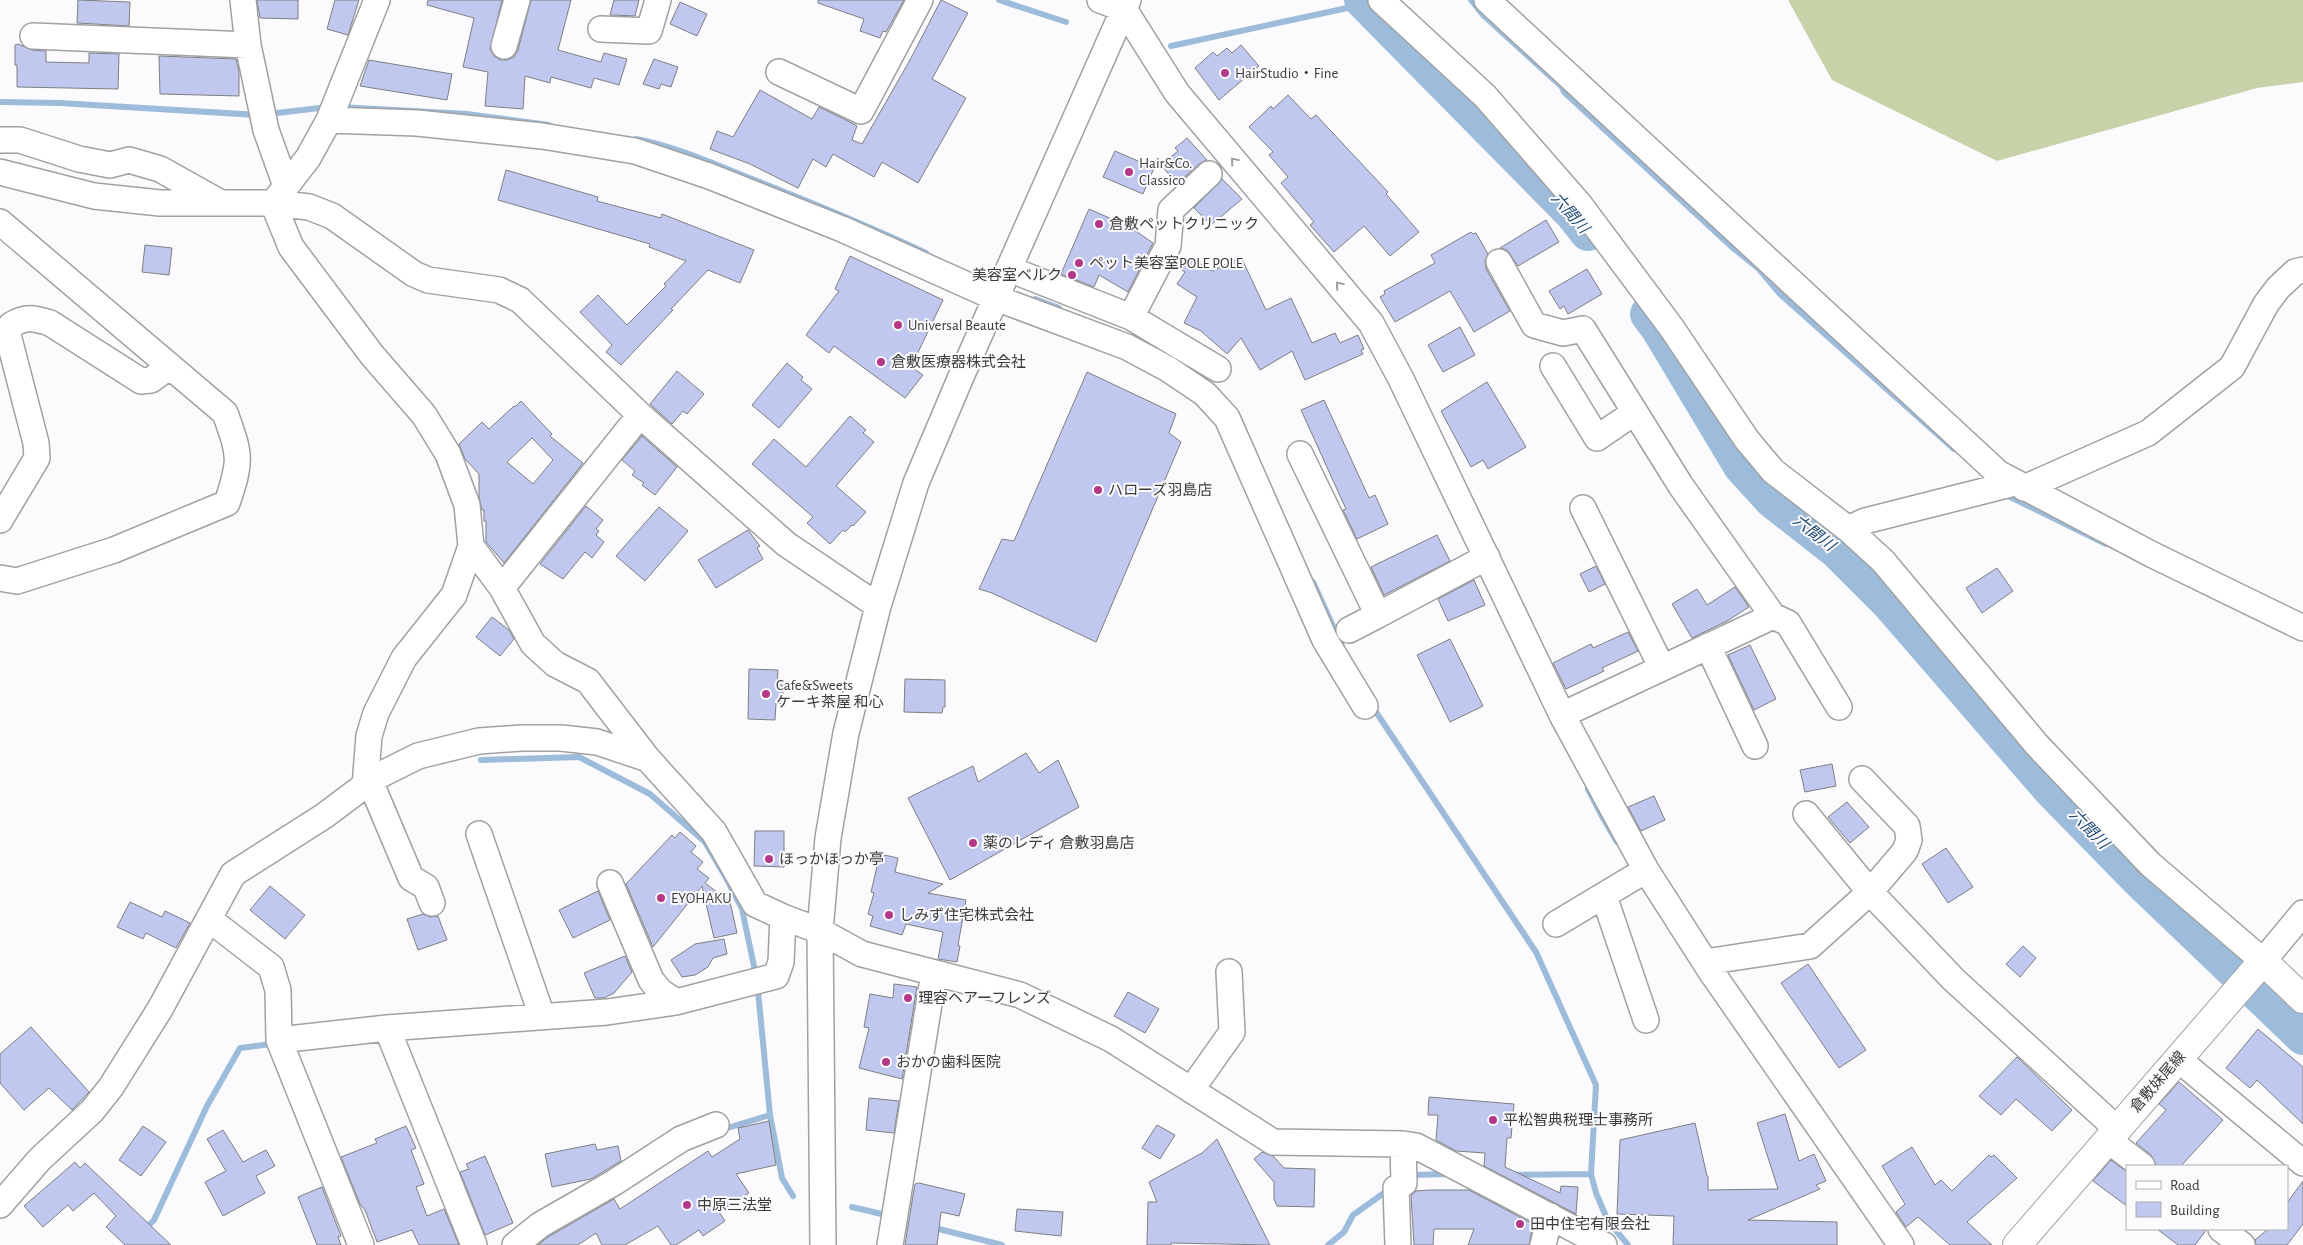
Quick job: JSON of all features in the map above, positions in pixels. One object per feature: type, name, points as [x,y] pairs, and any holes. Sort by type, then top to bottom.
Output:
[{"type":"main road","name":"倉敷妹尾線","points":[[2017,1245],[2260,964]]},
{"type":"main road","points":[[2260,964],[2303,999]]},
{"type":"street","points":[[243,0],[248,45],[291,246],[372,355],[424,415],[448,454],[467,505],[472,546],[454,595],[404,658],[376,713],[369,736],[368,784],[412,878],[426,887],[432,903]]},
{"type":"street","points":[[280,195],[308,158],[334,110],[377,0]]},
{"type":"street","points":[[504,46],[518,0]]},
{"type":"street","points":[[601,29],[649,31],[658,0]]},
{"type":"street","points":[[779,72],[861,111],[920,0]]},
{"type":"street","points":[[1100,0],[1126,4]]},
{"type":"street","points":[[1487,0],[1998,473],[2153,555],[2303,628]]},
{"type":"street","points":[[1383,2],[1485,96],[1580,205],[1671,327],[1747,440],[1773,471],[1848,528],[1883,561],[2037,745],[2150,864],[2260,964],[2303,913]]},
{"type":"street","points":[[823,1245],[820,931],[828,838],[844,743],[878,606],[916,483],[1126,4]]},
{"type":"street","points":[[1126,4],[1177,93],[1371,323],[1401,379],[1481,560],[1562,715],[1640,874],[1705,962],[1901,1245]]},
{"type":"street","points":[[33,36],[248,45]]},
{"type":"street","points":[[334,110],[417,123],[542,136],[635,151],[709,176],[833,225],[996,298],[1127,347],[1168,369],[1205,394],[1227,418],[1325,640],[1365,706]]},
{"type":"street","points":[[0,140],[20,140],[79,160],[110,165],[129,160],[160,169],[220,203]]},
{"type":"street","points":[[0,172],[94,196],[160,203],[220,203],[280,195],[332,216],[414,274],[428,280],[500,290],[520,300],[640,416],[786,544],[878,606]]},
{"type":"street","points":[[1130,317],[1168,246],[1171,210],[1209,174]]},
{"type":"street","points":[[0,222],[225,413],[238,448],[238,470],[227,502],[114,550],[17,581],[0,578]]},
{"type":"street","points":[[1499,262],[1534,325],[1563,333],[1583,329],[1681,486],[1773,616],[1788,623],[1839,707]]},
{"type":"street","points":[[1009,269],[1130,317],[1218,369]]},
{"type":"street","points":[[1848,528],[1865,521],[1981,492],[2020,485],[2148,433],[2232,368],[2266,304],[2278,288],[2295,272],[2303,270]]},
{"type":"street","points":[[0,520],[36,458],[36,443],[8,335],[11,325],[23,318],[35,318],[50,323],[141,381],[151,380],[170,366]]},
{"type":"street","points":[[1553,366],[1597,438],[1635,412]]},
{"type":"street","points":[[502,588],[640,416]]},
{"type":"street","points":[[1300,454],[1378,615]]},
{"type":"street","points":[[1583,508],[1662,668]]},
{"type":"street","points":[[472,546],[502,588],[533,644],[555,664],[588,681],[648,759],[714,832],[755,904],[820,931],[862,954],[1020,995],[1111,1039],[1273,1142],[1403,1144],[1416,1146],[1604,1245]]},
{"type":"street","points":[[1349,630],[1481,560]]},
{"type":"street","points":[[1562,715],[1773,616]]},
{"type":"street","points":[[1708,646],[1755,746]]},
{"type":"street","points":[[587,741],[600,697]]},
{"type":"street","points":[[0,1204],[40,1159],[92,1111],[112,1087],[160,1009],[233,874],[324,816],[368,784],[418,756],[479,741],[561,738],[587,741],[648,759]]},
{"type":"street","points":[[1705,962],[1810,946],[1870,892],[1905,852],[1909,840],[1907,826],[1862,779]]},
{"type":"street","points":[[1806,814],[1870,892],[1954,980],[2113,1134],[2141,1165]]},
{"type":"street","points":[[479,834],[542,1016]]},
{"type":"street","points":[[1556,924],[1640,874]]},
{"type":"street","points":[[610,883],[651,980],[660,991],[676,1002]]},
{"type":"street","points":[[1604,896],[1646,1020]]},
{"type":"street","points":[[280,1040],[387,1028],[607,1012],[676,1002],[776,976],[781,962],[783,917]]},
{"type":"street","points":[[209,919],[271,967],[278,990],[280,1040],[361,1245]]},
{"type":"street","points":[[893,1227],[934,972]]},
{"type":"street","points":[[1191,1090],[1232,1032],[1229,972]]},
{"type":"street","points":[[387,1028],[474,1245]]},
{"type":"street","points":[[2178,1059],[2303,1162]]},
{"type":"street","points":[[514,1245],[540,1225],[615,1182],[681,1139],[716,1125]]},
{"type":"street","points":[[1398,1245],[1396,1188],[1404,1178],[1403,1144]]},
{"type":"street","points":[[1543,1245],[1550,1216]]},
{"type":"street","points":[[2222,1230],[2242,1245]]},
{"type":"green space","points":[[1788,0],[2303,0],[2303,82],[2257,88],[1997,161],[1832,80]]},
{"type":"building","points":[[78,0],[130,2],[129,26],[77,23]]},
{"type":"building","points":[[257,0],[298,0],[298,19],[260,18]]},
{"type":"building","points":[[335,0],[359,0],[348,35],[327,29]]},
{"type":"building","points":[[428,0],[502,0],[490,49],[494,56],[500,60],[507,60],[514,57],[518,50],[531,0],[571,0],[558,50],[601,62],[604,53],[627,59],[619,85],[594,78],[591,88],[551,77],[550,83],[525,76],[523,109],[485,106],[488,72],[463,67],[474,18],[427,5]]},
{"type":"building","points":[[614,0],[639,0],[635,16],[610,15]]},
{"type":"building","points":[[818,0],[904,0],[886,32],[883,31],[880,38],[860,31],[864,19],[818,3]]},
{"type":"building","points":[[941,0],[968,13],[932,79],[966,98],[918,183],[882,162],[874,177],[833,154],[826,167],[813,159],[798,188],[750,164],[710,149],[717,131],[733,137],[760,90],[812,119],[819,107],[846,120],[857,126],[852,140],[862,144],[910,60]]},
{"type":"building","points":[[680,2],[707,14],[697,36],[670,24]]},
{"type":"building","points":[[18,44],[32,50],[46,51],[46,62],[89,63],[89,53],[119,54],[118,89],[17,87],[15,45]]},
{"type":"building","name":"HairStudio・Fine","points":[[1241,45],[1259,66],[1219,100],[1195,68],[1213,52],[1217,56],[1227,48],[1232,53]]},
{"type":"building","points":[[159,56],[236,59],[239,72],[239,96],[160,94]]},
{"type":"building","points":[[654,59],[678,67],[671,87],[661,84],[659,89],[643,84]]},
{"type":"building","points":[[369,60],[452,74],[447,100],[360,86]]},
{"type":"building","points":[[1288,95],[1311,119],[1316,115],[1388,192],[1386,194],[1419,232],[1390,256],[1364,226],[1334,252],[1310,225],[1314,222],[1281,183],[1288,177],[1269,155],[1273,152],[1249,127],[1271,106],[1273,109]]},
{"type":"building","points":[[1187,138],[1207,160],[1199,164],[1177,184],[1161,165],[1178,151],[1175,148]]},
{"type":"building","name":"Hair&Co. Classico","points":[[1115,151],[1154,168],[1143,194],[1103,177]]},
{"type":"building","points":[[506,170],[598,197],[597,201],[661,218],[662,214],[754,250],[740,283],[708,270],[621,365],[606,352],[612,345],[580,312],[598,295],[627,325],[666,286],[664,284],[686,261],[649,247],[650,244],[498,200]]},
{"type":"building","points":[[1222,179],[1242,199],[1211,225],[1194,208]]},
{"type":"building","points":[[1089,209],[1130,227],[1153,243],[1128,292],[1099,275],[1094,287],[1061,274]]},
{"type":"building","points":[[1546,220],[1559,242],[1518,266],[1507,250],[1500,248]]},
{"type":"building","points":[[1471,232],[1473,234],[1476,233],[1488,254],[1485,261],[1486,269],[1510,311],[1474,332],[1450,291],[1395,322],[1380,297],[1385,294],[1384,291],[1435,263],[1431,255]]},
{"type":"building","points":[[145,245],[172,248],[169,275],[142,272]]},
{"type":"building","points":[[850,256],[943,300],[911,367],[923,375],[905,398],[834,346],[829,353],[806,335],[839,291],[835,289]]},
{"type":"building","points":[[1190,257],[1212,271],[1241,257],[1266,310],[1291,298],[1312,343],[1335,333],[1340,343],[1358,335],[1364,349],[1361,350],[1363,354],[1305,380],[1292,351],[1260,370],[1241,338],[1227,354],[1201,331],[1184,323],[1197,297],[1177,284],[1185,272],[1182,270]]},
{"type":"building","points":[[1587,269],[1602,294],[1568,314],[1564,306],[1560,309],[1549,291]]},
{"type":"building","points":[[1460,327],[1475,355],[1443,372],[1428,345]]},
{"type":"building","points":[[787,363],[803,377],[801,380],[812,389],[779,428],[752,405]]},
{"type":"building","points":[[677,371],[704,394],[687,414],[683,411],[672,424],[650,404]]},
{"type":"building","name":"ハローズ羽島店","points":[[1087,372],[1176,414],[1169,433],[1181,442],[1096,642],[992,593],[979,589],[1002,539],[1014,541]]},
{"type":"building","points":[[1487,382],[1526,447],[1488,469],[1483,460],[1471,467],[1441,411]]},
{"type":"building","points":[[1324,400],[1369,498],[1375,495],[1388,524],[1357,539],[1343,510],[1346,509],[1301,410]]},
{"type":"building","points":[[521,401],[552,434],[550,436],[583,463],[504,563],[486,542],[486,521],[484,521],[484,510],[482,510],[479,497],[479,474],[465,459],[459,444],[482,422],[489,429]],"holes":[[[532,438],[553,460],[533,484],[507,462]]]},
{"type":"building","points":[[850,416],[866,430],[863,433],[874,442],[836,486],[866,512],[853,526],[845,532],[843,530],[830,544],[807,523],[813,517],[752,464],[774,439],[806,467]]},
{"type":"building","points":[[642,436],[677,467],[655,495],[642,485],[644,483],[632,475],[635,471],[622,460]]},
{"type":"building","points":[[586,506],[603,520],[596,529],[599,531],[596,535],[604,542],[592,558],[585,552],[563,579],[540,564]]},
{"type":"building","points":[[659,507],[688,531],[645,581],[616,556]]},
{"type":"building","points":[[748,530],[760,546],[757,548],[763,559],[716,588],[698,560]]},
{"type":"building","points":[[1437,535],[1450,561],[1384,595],[1371,567]]},
{"type":"building","points":[[1596,566],[1605,584],[1589,592],[1580,574]]},
{"type":"building","points":[[1997,568],[2013,591],[1982,613],[1966,588]]},
{"type":"building","points":[[1474,580],[1485,605],[1448,621],[1438,599]]},
{"type":"building","points":[[1735,587],[1749,607],[1727,621],[1692,638],[1672,604],[1697,589],[1707,605]]},
{"type":"building","points":[[492,617],[509,630],[514,639],[500,656],[476,637]]},
{"type":"building","points":[[1628,632],[1638,651],[1602,668],[1604,671],[1566,689],[1553,663],[1591,644],[1593,648]]},
{"type":"building","points":[[1450,639],[1483,706],[1450,722],[1417,655]]},
{"type":"building","points":[[1750,645],[1776,699],[1754,710],[1728,655]]},
{"type":"building","name":"Cafe&Sweets ケーキ茶屋 和心","points":[[749,669],[778,670],[777,685],[783,685],[783,704],[776,703],[775,720],[748,719]]},
{"type":"building","points":[[905,679],[945,680],[945,707],[943,707],[942,713],[904,712]]},
{"type":"building","name":"薬のレディ 倉敷羽島店","points":[[1026,753],[1039,773],[1058,760],[1079,807],[950,880],[908,798],[973,766],[978,782]]},
{"type":"building","points":[[1832,764],[1836,786],[1805,792],[1800,770]]},
{"type":"building","points":[[1654,796],[1665,820],[1641,831],[1628,807]]},
{"type":"building","points":[[1847,802],[1869,827],[1850,843],[1828,817]]},
{"type":"building","points":[[755,831],[784,831],[784,867],[754,866]]},
{"type":"building","name":"EYOHAKU","points":[[680,832],[696,846],[691,852],[703,862],[697,869],[709,878],[705,883],[730,902],[737,933],[714,938],[702,886],[653,947],[626,884],[672,835],[675,838]]},
{"type":"building","points":[[1946,848],[1973,887],[1948,903],[1922,864]]},
{"type":"building","points":[[880,854],[898,858],[895,872],[943,884],[928,893],[966,900],[957,962],[938,959],[943,932],[906,924],[902,935],[870,926],[873,916],[868,914],[874,893],[871,892]]},
{"type":"building","points":[[270,886],[305,915],[285,939],[250,910]]},
{"type":"building","points":[[598,891],[610,920],[573,938],[559,910]]},
{"type":"building","points":[[130,902],[162,917],[165,911],[190,923],[176,948],[146,933],[143,939],[117,927]]},
{"type":"building","points":[[423,914],[430,917],[438,916],[447,940],[418,950],[407,919]]},
{"type":"building","points":[[724,939],[727,954],[713,958],[708,967],[695,975],[682,977],[671,960],[695,944]]},
{"type":"building","points":[[2023,946],[2036,958],[2020,977],[2006,964]]},
{"type":"building","points":[[625,956],[632,972],[614,993],[604,998],[595,998],[584,973]]},
{"type":"building","points":[[1808,964],[1866,1050],[1839,1068],[1781,983]]},
{"type":"building","points":[[894,984],[917,987],[902,1079],[859,1068],[869,1028],[864,1027],[870,994],[893,998]]},
{"type":"building","points":[[1128,992],[1159,1009],[1145,1033],[1114,1016]]},
{"type":"building","points":[[31,1027],[89,1092],[72,1110],[49,1088],[24,1110],[0,1083],[0,1054]]},
{"type":"building","points":[[2258,1029],[2303,1067],[2303,1124],[2257,1080],[2250,1088],[2226,1068]]},
{"type":"building","points":[[2017,1057],[2072,1110],[2052,1131],[2016,1099],[2001,1115],[1979,1096]]},
{"type":"building","points":[[2179,1082],[2223,1120],[2182,1165],[2156,1165],[2151,1155],[2136,1143],[2166,1110],[2159,1104]]},
{"type":"building","points":[[1429,1097],[1514,1104],[1511,1138],[1507,1138],[1505,1167],[1560,1193],[1561,1186],[1578,1187],[1576,1214],[1484,1166],[1485,1153],[1456,1151],[1436,1140],[1438,1115],[1428,1115]]},
{"type":"building","points":[[869,1098],[899,1101],[894,1133],[866,1130]]},
{"type":"building","points":[[1785,1114],[1799,1161],[1814,1154],[1826,1181],[1816,1185],[1820,1189],[1748,1220],[1837,1222],[1837,1245],[1673,1245],[1674,1216],[1617,1214],[1620,1140],[1695,1123],[1708,1176],[1708,1190],[1778,1189],[1757,1123]]},
{"type":"building","points":[[769,1121],[776,1165],[736,1174],[749,1193],[719,1212],[725,1221],[703,1236],[699,1230],[676,1245],[671,1245],[658,1226],[625,1245],[602,1245],[596,1233],[578,1245],[538,1245],[548,1237],[614,1199],[620,1209],[708,1151],[712,1157],[740,1139],[738,1128]]},
{"type":"building","points":[[1157,1125],[1175,1135],[1160,1159],[1142,1148]]},
{"type":"building","points":[[143,1126],[166,1142],[141,1176],[119,1160]]},
{"type":"building","points":[[406,1126],[416,1148],[411,1150],[424,1184],[416,1187],[427,1216],[444,1209],[459,1245],[419,1245],[412,1230],[377,1242],[365,1210],[360,1204],[341,1157],[377,1143],[375,1139]]},
{"type":"building","points":[[223,1130],[243,1162],[266,1150],[275,1166],[256,1176],[265,1193],[223,1216],[205,1182],[226,1171],[207,1139]]},
{"type":"building","points":[[1217,1139],[1270,1245],[1171,1243],[1171,1245],[1147,1245],[1148,1202],[1157,1202],[1149,1182],[1202,1153]]},
{"type":"building","points":[[595,1144],[597,1150],[618,1146],[621,1161],[591,1179],[552,1187],[545,1154]]},
{"type":"building","points":[[1912,1147],[1935,1185],[1941,1180],[1952,1191],[1989,1155],[1991,1157],[1994,1155],[2017,1178],[1967,1222],[1992,1245],[1950,1245],[1918,1217],[1906,1227],[1896,1212],[1905,1204],[1882,1166]]},
{"type":"building","points":[[1262,1152],[1273,1156],[1284,1168],[1315,1169],[1314,1207],[1277,1206],[1274,1199],[1274,1182],[1254,1159]]},
{"type":"building","points":[[485,1156],[513,1223],[485,1235],[460,1172],[469,1169],[466,1164]]},
{"type":"building","points":[[2111,1160],[2126,1171],[2126,1205],[2093,1181]]},
{"type":"building","points":[[75,1162],[80,1168],[85,1163],[171,1245],[125,1245],[106,1227],[116,1216],[94,1193],[73,1211],[68,1205],[43,1227],[24,1206]]},
{"type":"building","points":[[2303,1181],[2303,1224],[2287,1245],[2256,1245],[2255,1240],[2267,1230],[2288,1230],[2288,1202]]},
{"type":"building","points":[[919,1183],[965,1194],[959,1216],[941,1212],[937,1245],[905,1245],[915,1184]]},
{"type":"building","points":[[322,1187],[341,1236],[338,1237],[341,1245],[317,1245],[298,1197]]},
{"type":"building","points":[[1469,1190],[1533,1224],[1529,1245],[1468,1245],[1474,1229],[1434,1229],[1433,1245],[1414,1245],[1411,1196],[1416,1191]]},
{"type":"building","points":[[1017,1209],[1063,1212],[1061,1236],[1015,1231]]},
{"type":"building","points":[[2158,1230],[2206,1230],[2195,1245],[2178,1245]]},
{"type":"waterway","points":[[999,0],[1066,22]]},
{"type":"waterway","name":"六間川","points":[[1362,0],[1573,214],[1588,233]]},
{"type":"waterway","points":[[1171,46],[1366,4],[1376,0]]},
{"type":"waterway","points":[[1471,0],[1483,15],[1562,87],[1564,92],[1733,248],[1759,269],[1780,294],[1954,449]]},
{"type":"waterway","points":[[0,102],[60,103],[258,115]]},
{"type":"waterway","points":[[268,114],[328,107]]},
{"type":"waterway","points":[[340,107],[467,114],[549,125]]},
{"type":"waterway","points":[[636,139],[679,150],[707,161],[926,253]]},
{"type":"waterway","points":[[1035,299],[1059,308]]},
{"type":"waterway","name":"六間川","points":[[1648,314],[1659,329],[1741,466],[1772,500],[1837,551],[1889,603],[2051,790],[2137,878],[2303,1037]]},
{"type":"waterway","points":[[2002,493],[2106,544]]},
{"type":"waterway","points":[[1313,582],[1342,646]]},
{"type":"waterway","points":[[1372,706],[1536,952],[1596,1085],[1591,1174],[1596,1193],[1608,1221],[1628,1245]]},
{"type":"waterway","points":[[481,760],[579,757],[650,794],[705,842],[742,909],[755,971]]},
{"type":"waterway","points":[[1588,789],[1617,842]]},
{"type":"waterway","points":[[721,1130],[770,1115],[758,991]]},
{"type":"waterway","points":[[145,1229],[154,1220],[207,1106],[240,1048],[271,1044]]},
{"type":"waterway","points":[[770,1115],[782,1178],[793,1196]]},
{"type":"waterway","points":[[1409,1175],[1451,1174]]},
{"type":"waterway","points":[[1488,1175],[1591,1174]]},
{"type":"waterway","points":[[1328,1245],[1344,1232],[1353,1215],[1391,1188]]},
{"type":"waterway","points":[[852,1207],[890,1216]]},
{"type":"waterway","points":[[931,1227],[1002,1245]]},
{"type":"place","name":"HairStudio・Fine","points":[[1225,73]]},
{"type":"place","name":"Hair&Co. Classico","points":[[1129,172]]},
{"type":"place","name":"倉敷ペットクリニック","points":[[1099,224]]},
{"type":"place","name":"ペット美容室POLE POLE","points":[[1079,263]]},
{"type":"place","name":"美容室ベルク","points":[[1072,275]]},
{"type":"place","name":"Universal Beaute","points":[[898,325]]},
{"type":"place","name":"倉敷医療器株式会社","points":[[881,362]]},
{"type":"place","name":"ハローズ羽島店","points":[[1098,490]]},
{"type":"place","name":"Cafe&Sweets ケーキ茶屋 和心","points":[[766,694]]},
{"type":"place","name":"薬のレディ 倉敷羽島店","points":[[973,843]]},
{"type":"place","name":"ほっかほっか亭","points":[[769,859]]},
{"type":"place","name":"EYOHAKU","points":[[661,898]]},
{"type":"place","name":"しみず住宅株式会社","points":[[889,915]]},
{"type":"place","name":"理容ヘアーフレンズ","points":[[908,998]]},
{"type":"place","name":"おかの歯科医院","points":[[886,1062]]},
{"type":"place","name":"平松智典税理士事務所","points":[[1493,1120]]},
{"type":"place","name":"中原三法堂","points":[[687,1205]]},
{"type":"place","name":"田中住宅有限会社","points":[[1520,1224]]}]
